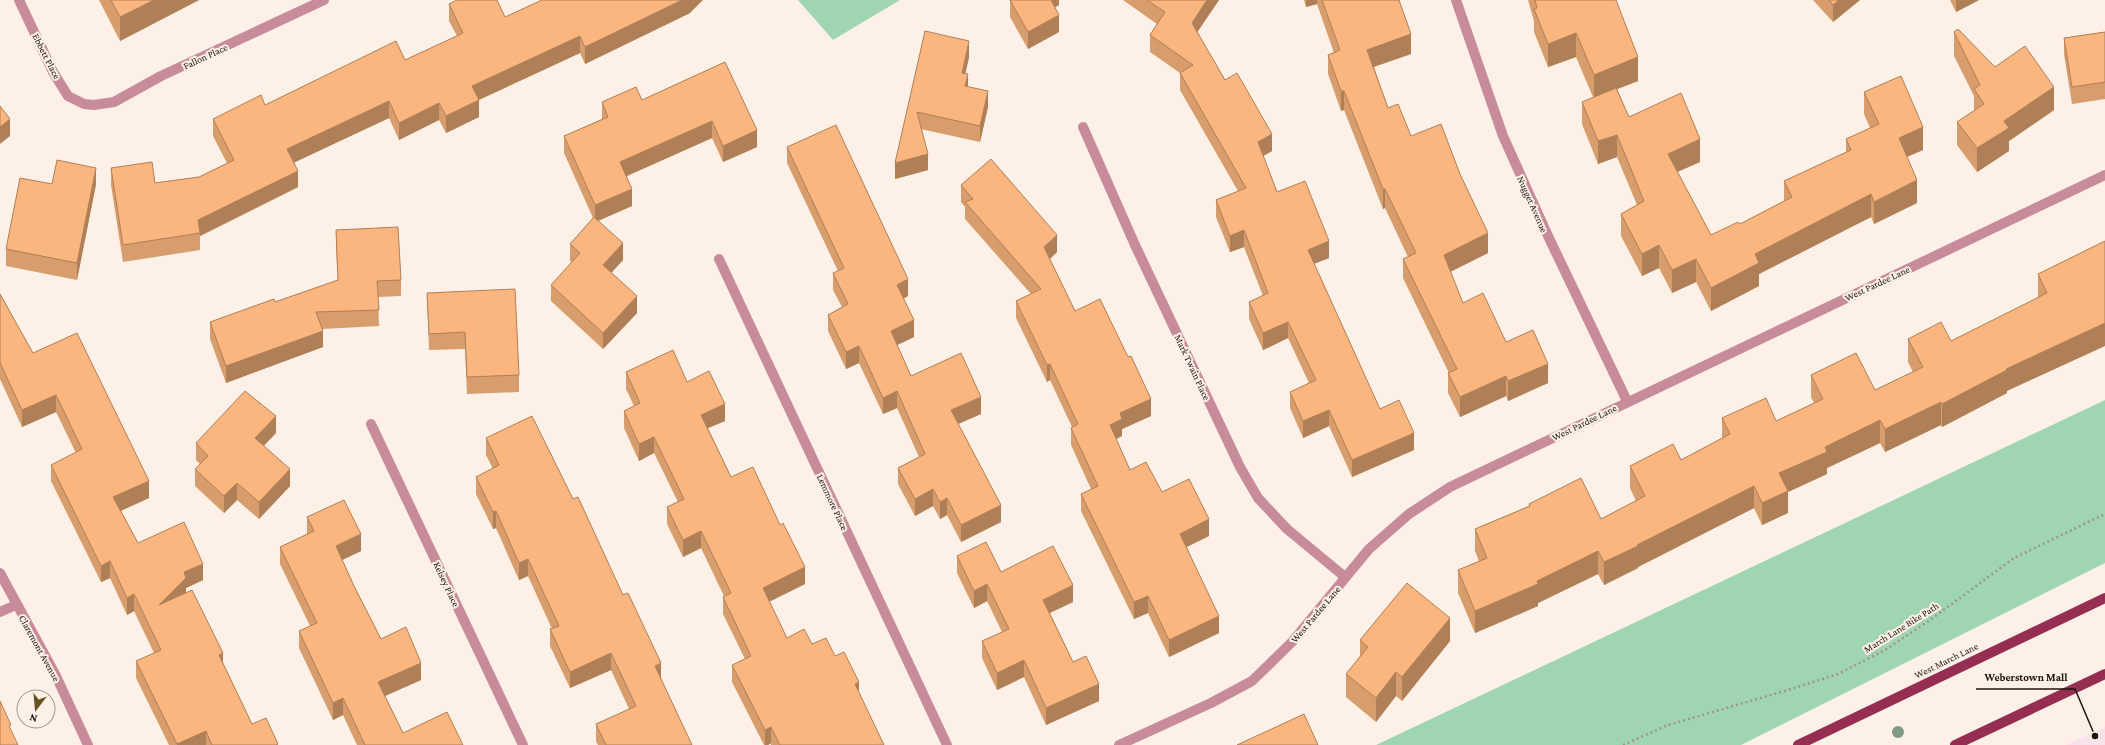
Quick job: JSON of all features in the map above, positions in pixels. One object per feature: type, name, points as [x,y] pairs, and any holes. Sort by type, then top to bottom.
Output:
[{"type":"main road","name":"West March Lane","points":[[1798,745],[2105,598]]},
{"type":"main road","points":[[1955,745],[2105,674]]},
{"type":"street","name":"Ebbett Place","points":[[19,0],[53,72],[68,96],[84,104]]},
{"type":"street","name":"Fallon Place","points":[[84,104],[94,105],[114,102],[161,76],[324,0]]},
{"type":"street","name":"Nugget Avenue","points":[[1456,0],[1503,136],[1548,238],[1627,401]]},
{"type":"street","name":"Mark Twain Place","points":[[1083,127],[1135,245],[1240,467],[1258,498],[1287,529],[1345,577]]},
{"type":"street","name":"West Pardee Lane","points":[[1118,745],[1211,703],[1252,680],[1293,641],[1369,549],[1409,514],[1450,487],[1627,401],[2105,175]]},
{"type":"street","name":"Lemmore Place","points":[[719,259],[947,745]]},
{"type":"street","name":"Kelsey Place","points":[[371,424],[523,745]]},
{"type":"street","name":"Claremont Avenue","points":[[0,573],[16,605],[56,676],[88,745]]},
{"type":"street","points":[[0,612],[16,605]]},
{"type":"path","name":"March Lane Bike Path","points":[[1623,745],[1668,725],[1838,674],[1898,641],[2014,558],[2105,514]]},
{"type":"shaded area","points":[[2105,727],[2105,745],[2066,745]]},
{"type":"green space","points":[[798,0],[900,0],[833,40]]},
{"type":"green space","points":[[2105,400],[2105,563],[1741,745],[1376,745]]},
{"type":"building","points":[[111,0],[154,0],[120,17]]},
{"type":"building","points":[[457,0],[497,0],[505,17],[542,0],[682,0],[585,47],[580,36],[472,86],[479,100],[446,116],[439,103],[399,123],[389,101],[287,149],[298,171],[198,220],[200,233],[123,245],[111,168],[152,162],[155,183],[199,177],[234,160],[213,119],[261,95],[265,105],[396,41],[405,60],[463,33],[449,4]]},
{"type":"building","points":[[1010,0],[1051,0],[1059,15],[1028,32]]},
{"type":"building","points":[[1147,0],[1207,0],[1192,23],[1225,80],[1237,73],[1272,134],[1258,142],[1277,192],[1305,181],[1329,241],[1308,250],[1380,409],[1399,400],[1414,433],[1352,460],[1329,410],[1303,421],[1290,392],[1316,380],[1288,322],[1263,333],[1249,302],[1268,293],[1244,230],[1230,236],[1216,200],[1246,188],[1180,73],[1193,65],[1150,35],[1165,12]]},
{"type":"building","points":[[1322,0],[1399,0],[1411,34],[1367,50],[1388,108],[1398,104],[1411,136],[1441,124],[1460,174],[1488,233],[1444,255],[1463,303],[1483,293],[1506,342],[1533,330],[1548,364],[1508,381],[1506,376],[1460,397],[1448,373],[1457,369],[1403,259],[1416,253],[1385,189],[1383,189],[1344,91],[1341,91],[1328,55],[1340,50]]},
{"type":"building","points":[[1535,0],[1616,0],[1638,57],[1594,75],[1576,33],[1548,44],[1534,9],[1537,8]]},
{"type":"building","points":[[1829,0],[1839,0],[1833,5]]},
{"type":"building","points":[[1958,29],[1995,67],[2025,46],[2054,87],[2004,121],[2009,128],[1977,148],[1957,122],[1984,104],[1974,89],[1980,85],[1954,32]]},
{"type":"building","points":[[925,31],[969,41],[962,73],[968,74],[965,86],[988,91],[980,126],[917,112],[928,154],[895,163]]},
{"type":"building","points":[[2105,32],[2105,82],[2072,87],[2064,38]]},
{"type":"building","points":[[725,62],[757,130],[723,146],[712,121],[620,162],[632,189],[595,205],[564,136],[608,117],[602,102],[636,87],[642,100]]},
{"type":"building","points":[[1901,76],[1923,127],[1899,138],[1917,180],[1874,202],[1871,194],[1755,254],[1759,263],[1711,288],[1696,259],[1672,270],[1659,245],[1642,254],[1621,214],[1644,201],[1617,135],[1598,141],[1582,102],[1616,88],[1629,117],[1681,93],[1700,139],[1668,154],[1711,235],[1738,222],[1740,224],[1792,197],[1784,181],[1851,150],[1846,139],[1879,124],[1864,92]]},
{"type":"building","points":[[0,106],[10,119],[0,127]]},
{"type":"building","points":[[836,125],[908,279],[897,285],[914,320],[891,331],[911,376],[961,353],[981,397],[951,410],[1001,505],[961,525],[947,498],[940,502],[933,489],[915,499],[898,468],[925,454],[897,391],[883,398],[859,346],[846,352],[828,315],[848,304],[833,273],[844,268],[787,147]]},
{"type":"building","points":[[991,159],[1057,235],[1044,247],[1075,311],[1100,299],[1128,357],[1131,356],[1151,399],[1120,413],[1122,419],[1110,425],[1130,470],[1146,462],[1162,492],[1189,479],[1209,519],[1180,534],[1219,616],[1169,640],[1148,596],[1134,602],[1081,494],[1098,486],[1071,428],[1078,424],[1050,364],[1047,365],[1016,301],[1041,289],[965,202],[973,199],[961,185]]},
{"type":"building","points":[[57,160],[96,168],[77,263],[6,249],[20,178],[52,184]]},
{"type":"building","points":[[594,217],[623,243],[603,265],[637,296],[603,333],[551,285],[580,253],[570,244]]},
{"type":"building","points":[[398,227],[401,280],[377,281],[379,310],[316,312],[323,331],[226,366],[210,322],[274,299],[275,302],[338,280],[336,230]]},
{"type":"building","points":[[2105,241],[2105,323],[2006,369],[2007,370],[1942,404],[1941,402],[1885,429],[1880,420],[1825,447],[1827,452],[1779,473],[1788,491],[1762,503],[1754,486],[1604,562],[1598,551],[1537,581],[1538,584],[1475,611],[1458,570],[1487,558],[1475,529],[1530,506],[1529,504],[1581,478],[1601,519],[1645,496],[1630,466],[1673,444],[1681,460],[1730,434],[1722,418],[1766,398],[1776,421],[1823,399],[1811,375],[1856,353],[1875,390],[1923,367],[1908,339],[1941,322],[1951,341],[2047,293],[2038,274]]},
{"type":"building","points":[[515,289],[519,375],[467,377],[465,332],[429,334],[427,293]]},
{"type":"building","points":[[0,294],[33,353],[77,333],[149,481],[113,497],[138,543],[184,522],[203,564],[184,572],[186,578],[159,605],[192,590],[223,653],[219,655],[252,724],[266,718],[278,744],[212,745],[206,731],[177,744],[136,661],[161,650],[134,594],[127,598],[110,561],[101,566],[51,465],[82,449],[56,395],[22,410],[0,363]]},
{"type":"building","points":[[673,350],[687,382],[709,371],[725,404],[701,415],[731,477],[753,467],[780,525],[783,523],[805,567],[763,588],[787,638],[804,629],[812,644],[826,638],[835,656],[844,652],[859,682],[855,684],[884,745],[780,745],[771,727],[765,730],[732,665],[751,656],[723,597],[731,593],[701,531],[683,540],[667,507],[684,499],[654,437],[639,444],[624,411],[640,403],[626,372]]},
{"type":"building","points":[[245,391],[276,416],[255,438],[290,469],[259,502],[237,483],[224,496],[195,469],[208,456],[196,443]]},
{"type":"building","points":[[532,416],[573,499],[578,497],[623,595],[628,593],[661,663],[655,666],[692,745],[606,745],[596,724],[636,706],[611,653],[570,672],[550,629],[559,626],[528,559],[519,563],[496,511],[493,512],[476,477],[499,465],[486,438]]},
{"type":"building","points":[[344,500],[361,534],[336,546],[354,586],[381,639],[406,627],[421,663],[378,682],[403,733],[447,712],[463,745],[365,745],[343,698],[333,703],[299,631],[317,623],[280,547],[314,531],[307,517]]},
{"type":"building","points":[[986,542],[1001,572],[1053,546],[1073,585],[1043,600],[1073,662],[1086,656],[1099,684],[1046,708],[1024,660],[997,673],[982,641],[1009,629],[987,584],[974,591],[957,556]]},
{"type":"building","points":[[1407,583],[1450,618],[1402,677],[1396,672],[1376,698],[1346,674],[1368,647],[1360,640]]},
{"type":"building","points":[[0,701],[11,725],[9,726],[18,745],[0,745]]},
{"type":"building","points":[[1304,714],[1318,745],[1237,745]]},
{"type":"place","name":"Weberstown Mall","points":[[2095,736]]}]
